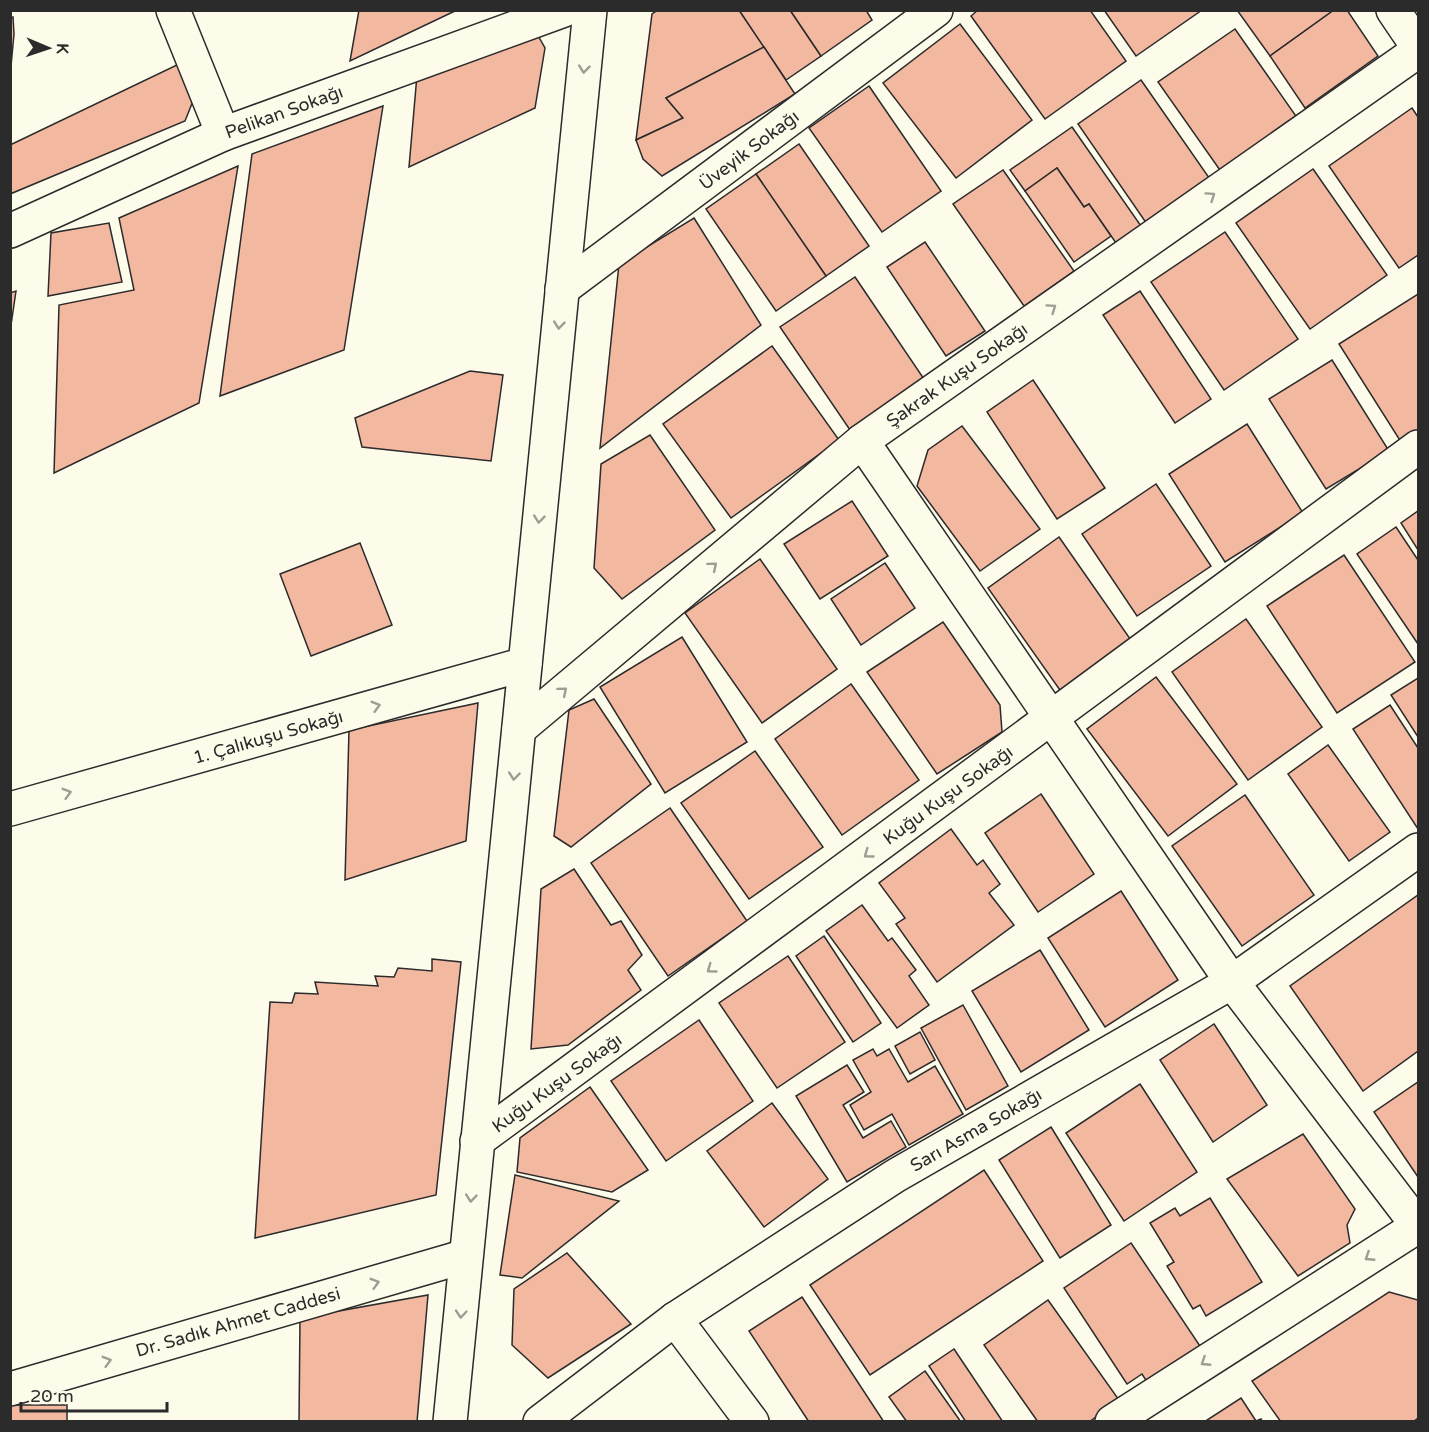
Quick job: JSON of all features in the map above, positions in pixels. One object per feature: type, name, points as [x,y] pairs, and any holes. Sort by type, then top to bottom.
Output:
[{"type":"street","points":[[173,10],[223,134]]},
{"type":"street","name":"Pelikan Sokağı","points":[[10,231],[223,134],[564,10]]},
{"type":"street","points":[[450,1422],[590,10]]},
{"type":"street","name":"Üveyik Sokağı","points":[[562,289],[936,10]]},
{"type":"street","points":[[1393,10],[1419,49]]},
{"type":"street","name":"Şakrak Kuşu Sokağı","points":[[519,729],[862,441],[1419,49]]},
{"type":"street","points":[[862,441],[1050,720],[1232,982],[1418,1226],[1112,1422]]},
{"type":"street","name":"Kuğu Kuşu Sokağı","points":[[477,1141],[1419,447]]},
{"type":"street","name":"1. Çalıkuşu Sokağı","points":[[10,809],[525,664]]},
{"type":"street","name":"Sarı Asma Sokağı","points":[[540,1422],[675,1319],[895,1176],[1232,982],[1419,850]]},
{"type":"street","name":"Dr. Sadık Ahmet Caddesi","points":[[10,1389],[466,1256]]},
{"type":"street","points":[[675,1319],[752,1422]]},
{"type":"building","points":[[359,10],[457,10],[350,61]]},
{"type":"building","points":[[658,10],[739,10],[764,47],[666,98],[683,118],[636,140],[652,14]]},
{"type":"building","points":[[739,10],[790,10],[821,56],[786,80]]},
{"type":"building","points":[[790,10],[866,10],[872,20],[821,56]]},
{"type":"building","points":[[978,10],[1090,10],[1126,61],[1045,119],[971,16]]},
{"type":"building","points":[[1104,10],[1202,10],[1136,56]]},
{"type":"building","points":[[1237,10],[1334,10],[1270,56]]},
{"type":"building","points":[[1334,10],[1347,10],[1378,56],[1305,108],[1270,56]]},
{"type":"building","points":[[13,17],[14,34],[10,77],[10,18]]},
{"type":"building","points":[[960,24],[1032,120],[956,178],[883,83]]},
{"type":"building","points":[[1235,29],[1298,119],[1222,173],[1158,82]]},
{"type":"building","points":[[536,32],[545,48],[535,108],[409,167],[417,75]]},
{"type":"building","points":[[764,47],[795,94],[662,176],[643,159],[636,140],[683,118],[666,98]]},
{"type":"building","points":[[181,63],[195,96],[185,121],[10,194],[10,145]]},
{"type":"building","points":[[1141,80],[1212,182],[1149,227],[1078,124]]},
{"type":"building","points":[[869,86],[941,191],[882,232],[809,128]]},
{"type":"building","points":[[383,106],[344,350],[220,396],[252,154]]},
{"type":"building","points":[[1412,108],[1418,117],[1418,255],[1399,268],[1329,166]]},
{"type":"building","points":[[1072,127],[1141,226],[1116,243],[1089,204],[1084,207],[1057,168],[1025,191],[1010,170]]},
{"type":"building","points":[[799,144],[869,246],[826,276],[756,174]]},
{"type":"building","points":[[238,166],[199,403],[54,473],[59,305],[134,290],[119,218]]},
{"type":"building","points":[[1057,168],[1084,207],[1089,204],[1111,236],[1074,262],[1025,191]]},
{"type":"building","points":[[1313,169],[1387,275],[1310,329],[1236,223]]},
{"type":"building","points":[[1003,170],[1074,271],[1024,306],[953,204]]},
{"type":"building","points":[[756,174],[826,276],[776,311],[706,209]]},
{"type":"building","points":[[694,218],[761,325],[600,448],[619,264]]},
{"type":"building","points":[[109,223],[122,282],[48,296],[51,233]]},
{"type":"building","points":[[1225,232],[1298,339],[1224,390],[1151,282]]},
{"type":"building","points":[[925,242],[985,331],[946,356],[887,267]]},
{"type":"building","points":[[855,277],[924,379],[850,430],[780,327]]},
{"type":"building","points":[[16,291],[10,332],[10,293]]},
{"type":"building","points":[[1140,291],[1211,399],[1175,423],[1103,315]]},
{"type":"building","points":[[1418,294],[1418,431],[1401,442],[1339,344]]},
{"type":"building","points":[[772,346],[839,440],[731,518],[663,424]]},
{"type":"building","points":[[1332,360],[1389,451],[1326,489],[1269,399]]},
{"type":"building","points":[[470,371],[503,375],[491,461],[362,447],[355,418]]},
{"type":"building","points":[[1033,380],[1105,488],[1057,519],[987,412]]},
{"type":"building","points":[[1247,424],[1303,513],[1225,562],[1169,474]]},
{"type":"building","points":[[962,426],[1040,529],[980,571],[917,486],[928,450]]},
{"type":"building","points":[[650,435],[715,530],[622,599],[594,568],[601,464]]},
{"type":"building","points":[[1156,484],[1211,566],[1137,616],[1082,534]]},
{"type":"building","points":[[852,501],[888,556],[820,599],[784,544]]},
{"type":"building","points":[[1418,511],[1418,550],[1401,523]]},
{"type":"building","points":[[1396,527],[1418,560],[1418,644],[1357,554]]},
{"type":"building","points":[[1059,537],[1133,643],[1062,693],[988,588]]},
{"type":"building","points":[[360,543],[392,625],[311,656],[280,574]]},
{"type":"building","points":[[1344,555],[1415,662],[1337,713],[1267,606]]},
{"type":"building","points":[[760,559],[837,669],[762,723],[685,613]]},
{"type":"building","points":[[885,563],[915,608],[861,645],[831,599]]},
{"type":"building","points":[[1246,619],[1322,727],[1248,780],[1172,672]]},
{"type":"building","points":[[943,622],[1000,705],[1002,732],[937,774],[867,672]]},
{"type":"building","points":[[682,637],[747,742],[665,793],[600,687]]},
{"type":"building","points":[[1156,677],[1237,784],[1168,836],[1087,729]]},
{"type":"building","points":[[1418,678],[1418,737],[1391,695]]},
{"type":"building","points":[[851,684],[919,780],[842,835],[775,739]]},
{"type":"building","points":[[594,699],[651,784],[571,847],[554,836],[569,710]]},
{"type":"building","points":[[478,703],[466,841],[345,880],[349,730]]},
{"type":"building","points":[[1390,705],[1418,748],[1418,829],[1353,729]]},
{"type":"building","points":[[1328,745],[1390,832],[1349,861],[1288,774]]},
{"type":"building","points":[[755,751],[823,847],[749,899],[681,803]]},
{"type":"building","points":[[1041,794],[1094,874],[1038,912],[985,833]]},
{"type":"building","points":[[1245,795],[1314,895],[1242,946],[1172,846]]},
{"type":"building","points":[[670,808],[747,921],[668,976],[591,863]]},
{"type":"building","points":[[951,829],[977,865],[983,860],[1000,884],[989,893],[1014,925],[937,982],[896,924],[905,918],[879,883]]},
{"type":"building","points":[[574,869],[611,925],[621,921],[642,955],[628,970],[641,990],[568,1045],[531,1049],[541,889]]},
{"type":"building","points":[[1121,891],[1178,980],[1105,1027],[1048,938]]},
{"type":"building","points":[[1418,895],[1418,1051],[1363,1091],[1290,986]]},
{"type":"building","points":[[862,905],[888,941],[892,938],[916,970],[909,976],[929,1005],[897,1028],[826,931]]},
{"type":"building","points":[[824,936],[881,1023],[853,1042],[796,956]]},
{"type":"building","points":[[1040,950],[1089,1030],[1021,1072],[972,991]]},
{"type":"building","points":[[788,956],[845,1042],[777,1088],[719,1003]]},
{"type":"building","points":[[432,959],[461,962],[436,1195],[255,1238],[270,1002],[292,1003],[295,993],[318,994],[315,982],[378,986],[375,976],[394,977],[398,968],[432,971]]},
{"type":"building","points":[[963,1005],[1008,1086],[966,1110],[921,1028]]},
{"type":"building","points":[[699,1020],[753,1101],[666,1161],[611,1081]]},
{"type":"building","points":[[1214,1024],[1267,1105],[1213,1142],[1160,1060]]},
{"type":"building","points":[[920,1032],[935,1060],[910,1074],[895,1046]]},
{"type":"building","points":[[873,1049],[877,1056],[889,1049],[908,1082],[935,1066],[963,1114],[909,1145],[892,1114],[864,1130],[850,1105],[871,1092],[853,1060]]},
{"type":"building","points":[[847,1065],[864,1092],[843,1105],[863,1138],[891,1121],[906,1147],[847,1182],[796,1096]]},
{"type":"building","points":[[1418,1082],[1418,1177],[1374,1112]]},
{"type":"building","points":[[1140,1084],[1197,1172],[1124,1221],[1066,1133]]},
{"type":"building","points":[[590,1087],[648,1170],[612,1192],[517,1172],[520,1138]]},
{"type":"building","points":[[772,1103],[828,1179],[764,1227],[707,1151]]},
{"type":"building","points":[[1051,1127],[1111,1225],[1060,1258],[999,1160]]},
{"type":"building","points":[[1303,1134],[1355,1209],[1347,1225],[1350,1243],[1298,1276],[1227,1179]]},
{"type":"building","points":[[984,1170],[1043,1261],[870,1375],[810,1285]]},
{"type":"building","points":[[515,1175],[619,1201],[522,1278],[500,1275]]},
{"type":"building","points":[[1210,1198],[1262,1282],[1206,1316],[1200,1305],[1193,1309],[1167,1266],[1174,1262],[1150,1223],[1175,1208],[1180,1216]]},
{"type":"building","points":[[1131,1243],[1202,1349],[1149,1385],[1142,1374],[1127,1384],[1064,1288]]},
{"type":"building","points":[[567,1253],[631,1324],[548,1378],[512,1345],[514,1289]]},
{"type":"building","points":[[1389,1292],[1418,1300],[1418,1418],[1413,1422],[1281,1422],[1252,1381]]},
{"type":"building","points":[[428,1295],[417,1422],[299,1422],[300,1318]]},
{"type":"building","points":[[802,1297],[884,1422],[809,1422],[749,1331]]},
{"type":"building","points":[[1048,1300],[1119,1400],[1089,1422],[1038,1422],[984,1345]]},
{"type":"building","points":[[954,1349],[1003,1422],[966,1422],[929,1366]]},
{"type":"building","points":[[925,1371],[961,1422],[907,1422],[889,1397]]},
{"type":"building","points":[[1241,1398],[1256,1421],[1261,1419],[1263,1422],[1204,1422]]},
{"type":"building","points":[[10,1405],[67,1405],[67,1422],[10,1422]]}]
